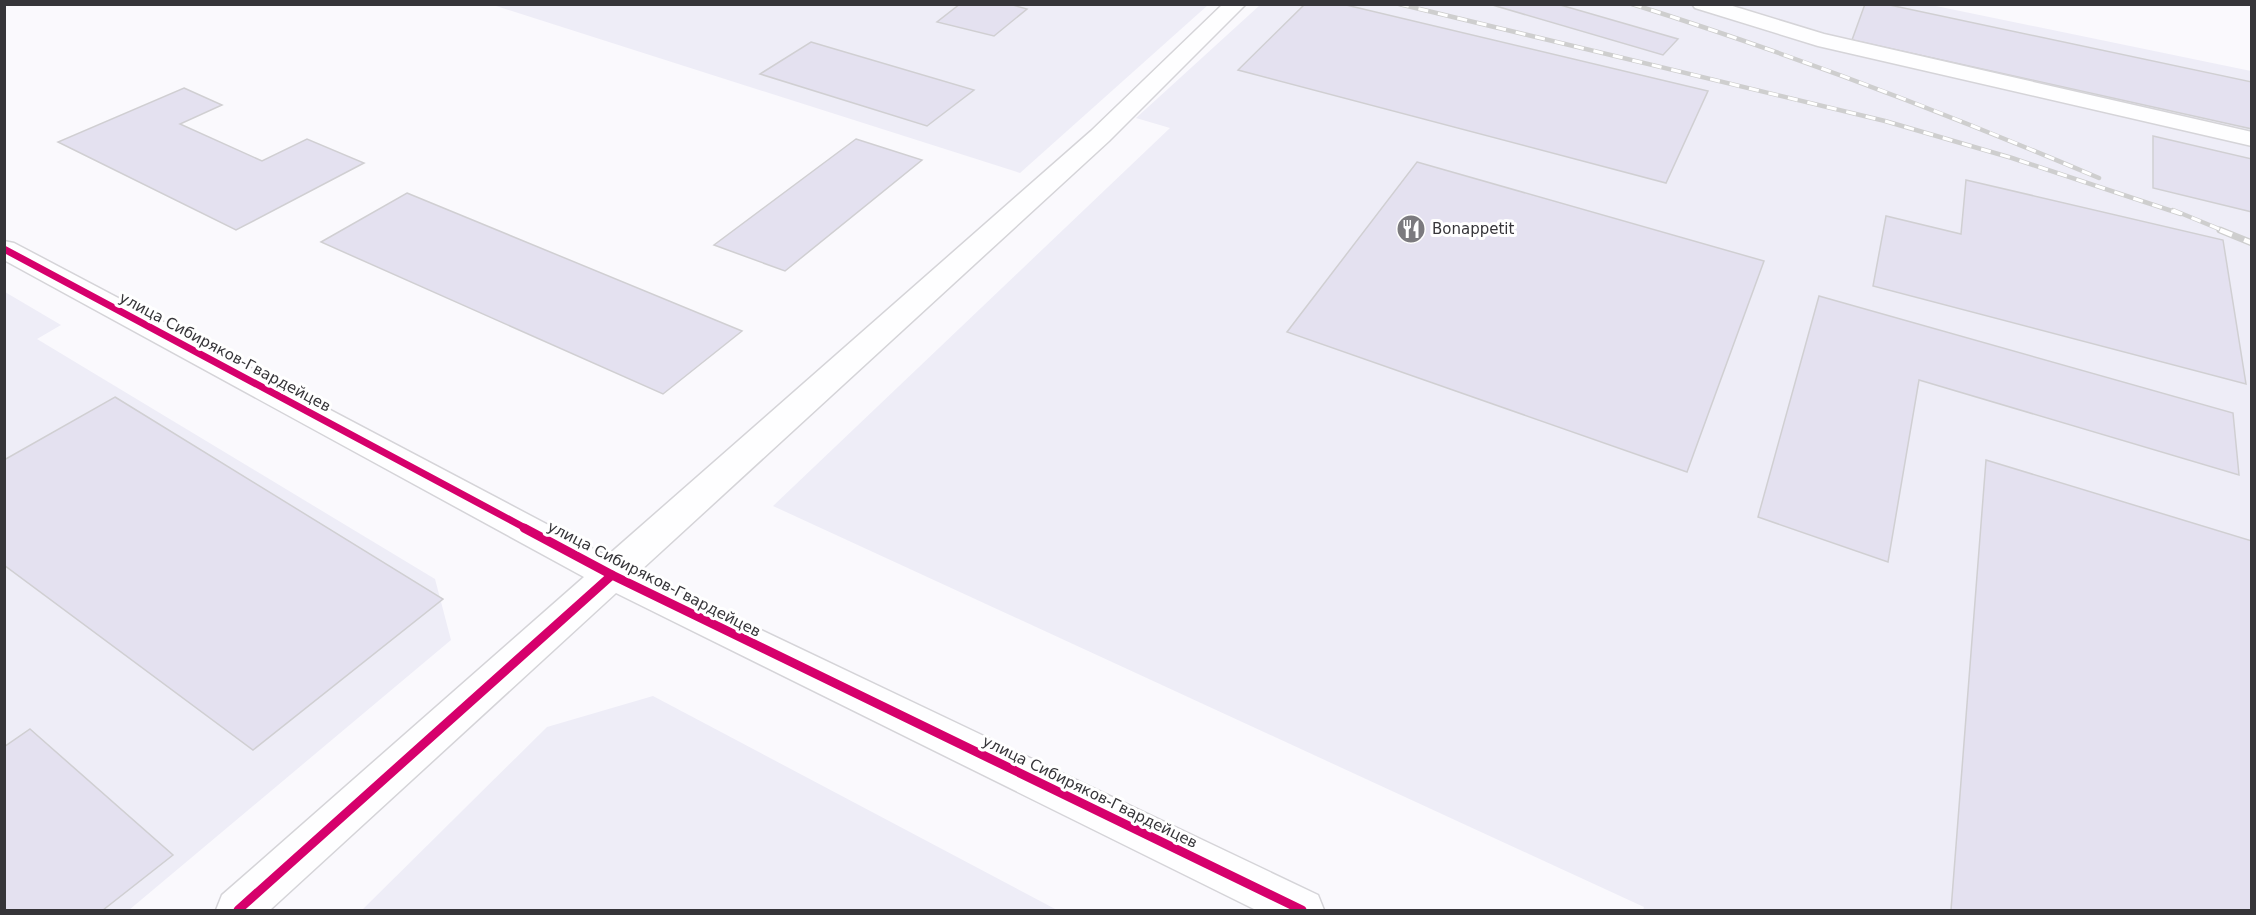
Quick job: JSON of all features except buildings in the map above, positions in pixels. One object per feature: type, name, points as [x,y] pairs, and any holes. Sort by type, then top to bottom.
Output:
[{"type":"street","points":[[238,910],[1100,136],[1236,4]]},
{"type":"street","points":[[1702,4],[1818,39],[2252,139]]},
{"type":"street","name":"улица Сибиряков-Гвардейцев","points":[[4,249],[612,575],[1302,910]]},
{"type":"shaded area","points":[[493,5],[1208,5],[1020,173]]},
{"type":"shaded area","points":[[1260,5],[1931,5],[2251,71],[2251,910],[1643,910],[1644,907],[773,506],[1170,128],[1136,118]]},
{"type":"shaded area","points":[[5,292],[61,325],[37,339],[435,579],[451,640],[129,910],[5,910]]},
{"type":"shaded area","points":[[653,696],[1057,910],[362,910],[547,727]]},
{"type":"railway","points":[[1399,4],[1885,121],[2012,158],[2181,214]]},
{"type":"railway","points":[[1632,4],[1868,85],[2099,178]]},
{"type":"railway","points":[[2173,210],[2224,231]]},
{"type":"railway","points":[[2220,230],[2252,243]]},
{"type":"cycle path","points":[[4,249],[612,575],[1302,910]]},
{"type":"cycle path","points":[[238,910],[612,575]]},
{"type":"place","name":"Bonappetit","points":[[1411,229]]}]
